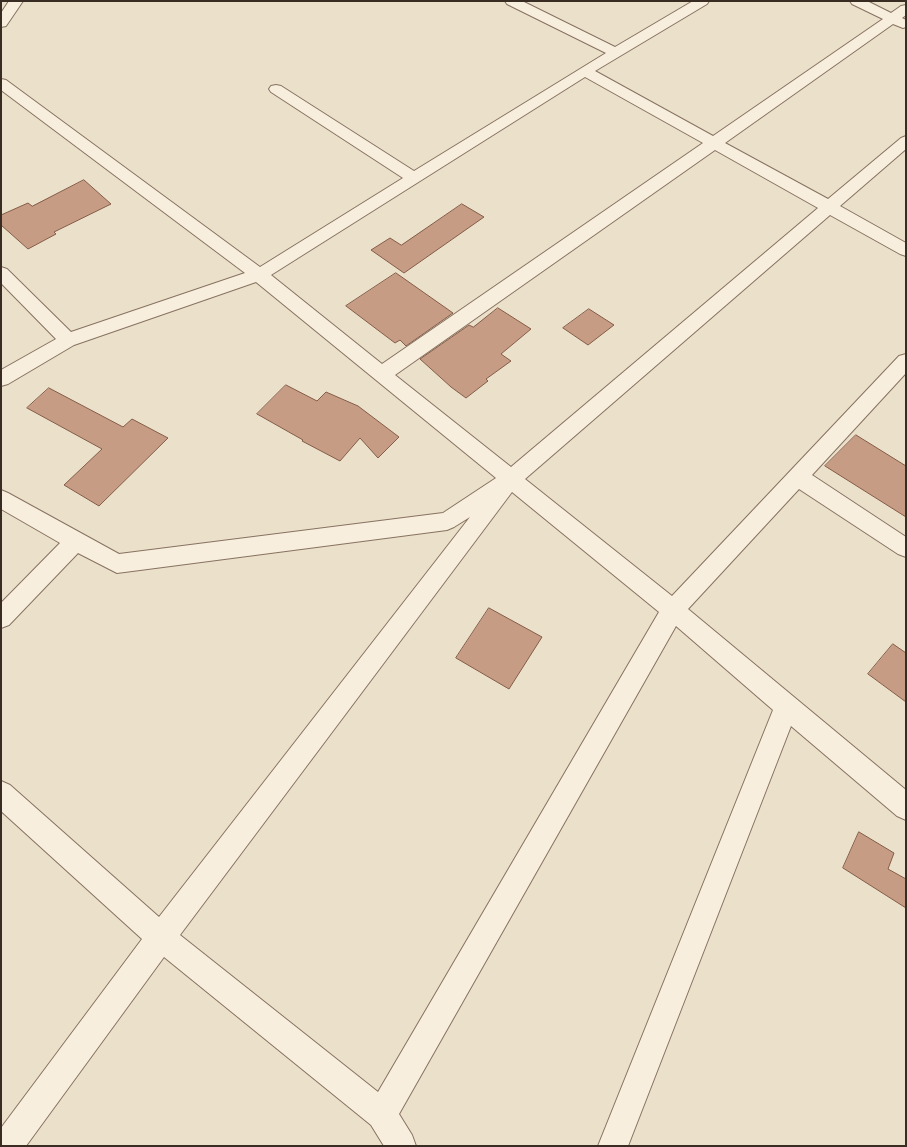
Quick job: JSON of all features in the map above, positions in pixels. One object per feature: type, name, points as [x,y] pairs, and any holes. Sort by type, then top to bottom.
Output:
[{"type":"street","points":[[1,23],[16,1]]},
{"type":"street","points":[[512,1],[617,53]]},
{"type":"street","points":[[1,379],[68,340],[258,275],[585,71],[702,1]]},
{"type":"street","points":[[857,1],[899,22]]},
{"type":"street","points":[[382,374],[715,142],[899,22],[906,9]]},
{"type":"street","points":[[585,71],[715,142],[906,250]]},
{"type":"street","points":[[1,83],[258,275],[382,374],[673,610],[906,807]]},
{"type":"street","points":[[276,89],[414,178]]},
{"type":"street","points":[[1,498],[117,564],[447,521],[511,479],[906,141]]},
{"type":"street","points":[[1,273],[68,340]]},
{"type":"street","points":[[382,1114],[673,610],[906,361]]},
{"type":"street","points":[[798,477],[906,548]]},
{"type":"street","points":[[7,1146],[161,937],[511,479]]},
{"type":"street","points":[[1,618],[76,541]]},
{"type":"street","points":[[613,1146],[787,706]]},
{"type":"street","points":[[1,794],[161,937],[382,1114],[401,1146]]},
{"type":"building","points":[[84,180],[111,204],[54,232],[56,234],[28,249],[1,225],[1,215],[28,203],[32,206]]},
{"type":"building","points":[[462,204],[484,217],[404,273],[371,250],[390,238],[401,245]]},
{"type":"building","points":[[396,273],[453,313],[406,346],[400,340],[395,343],[346,306]]},
{"type":"building","points":[[498,308],[531,329],[501,354],[511,361],[486,379],[488,381],[466,398],[451,387],[420,359],[469,325],[473,327]]},
{"type":"building","points":[[589,309],[614,325],[588,345],[563,328]]},
{"type":"building","points":[[286,385],[317,401],[326,392],[358,406],[399,437],[378,458],[360,438],[340,461],[302,441],[303,440],[257,414]]},
{"type":"building","points":[[49,388],[123,427],[132,419],[168,438],[99,506],[64,485],[102,449],[27,408]]},
{"type":"building","points":[[856,435],[906,466],[906,517],[825,466]]},
{"type":"building","points":[[489,608],[542,637],[509,689],[456,658]]},
{"type":"building","points":[[893,644],[906,653],[906,702],[868,674]]},
{"type":"building","points":[[859,832],[894,853],[888,869],[906,879],[906,908],[843,868]]}]
